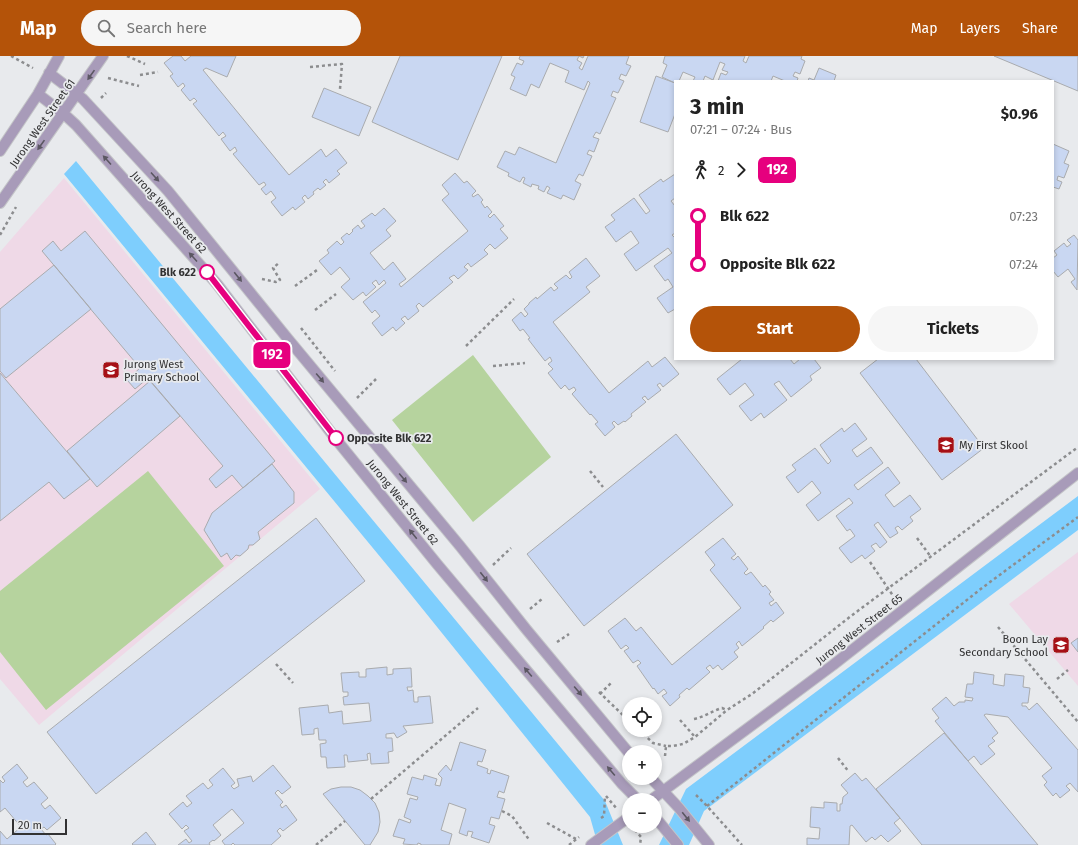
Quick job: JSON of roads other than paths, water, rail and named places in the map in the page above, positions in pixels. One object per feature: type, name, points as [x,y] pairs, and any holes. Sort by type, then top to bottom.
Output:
[{"type":"street","name":"Jurong West Street 61","points":[[0,151],[38,94],[59,56]]},
{"type":"street","name":"Jurong West Street 61","points":[[0,203],[64,114],[103,56]]},
{"type":"street","name":"Jurong West Street 62","points":[[49,73],[77,93],[168,191],[288,339],[460,546],[526,629],[623,745]]},
{"type":"street","name":"Jurong West Street 62","points":[[38,94],[76,125],[217,284],[339,443],[437,564],[631,793]]},
{"type":"street","name":"Jurong West Street 65","points":[[660,793],[827,669],[1078,473]]},
{"type":"street","points":[[657,785],[708,845]]},
{"type":"street","points":[[591,845],[622,822]]},
{"type":"street","points":[[662,826],[678,845]]},
{"type":"water","points":[[76,161],[605,801],[623,845],[598,845],[590,817],[396,576],[64,174]]},
{"type":"water","points":[[1078,496],[1078,530],[704,811],[689,845],[659,845],[686,789]]},
{"type":"place","name":"Blk 622","points":[[207,272]]},
{"type":"place","name":"Jurong West Primary School","points":[[111,370]]},
{"type":"place","name":"Opposite Blk 622","points":[[336,438]]},
{"type":"place","name":"My First Skool","points":[[946,445]]},
{"type":"place","name":"Boon Lay Secondary School","points":[[1061,645]]}]
